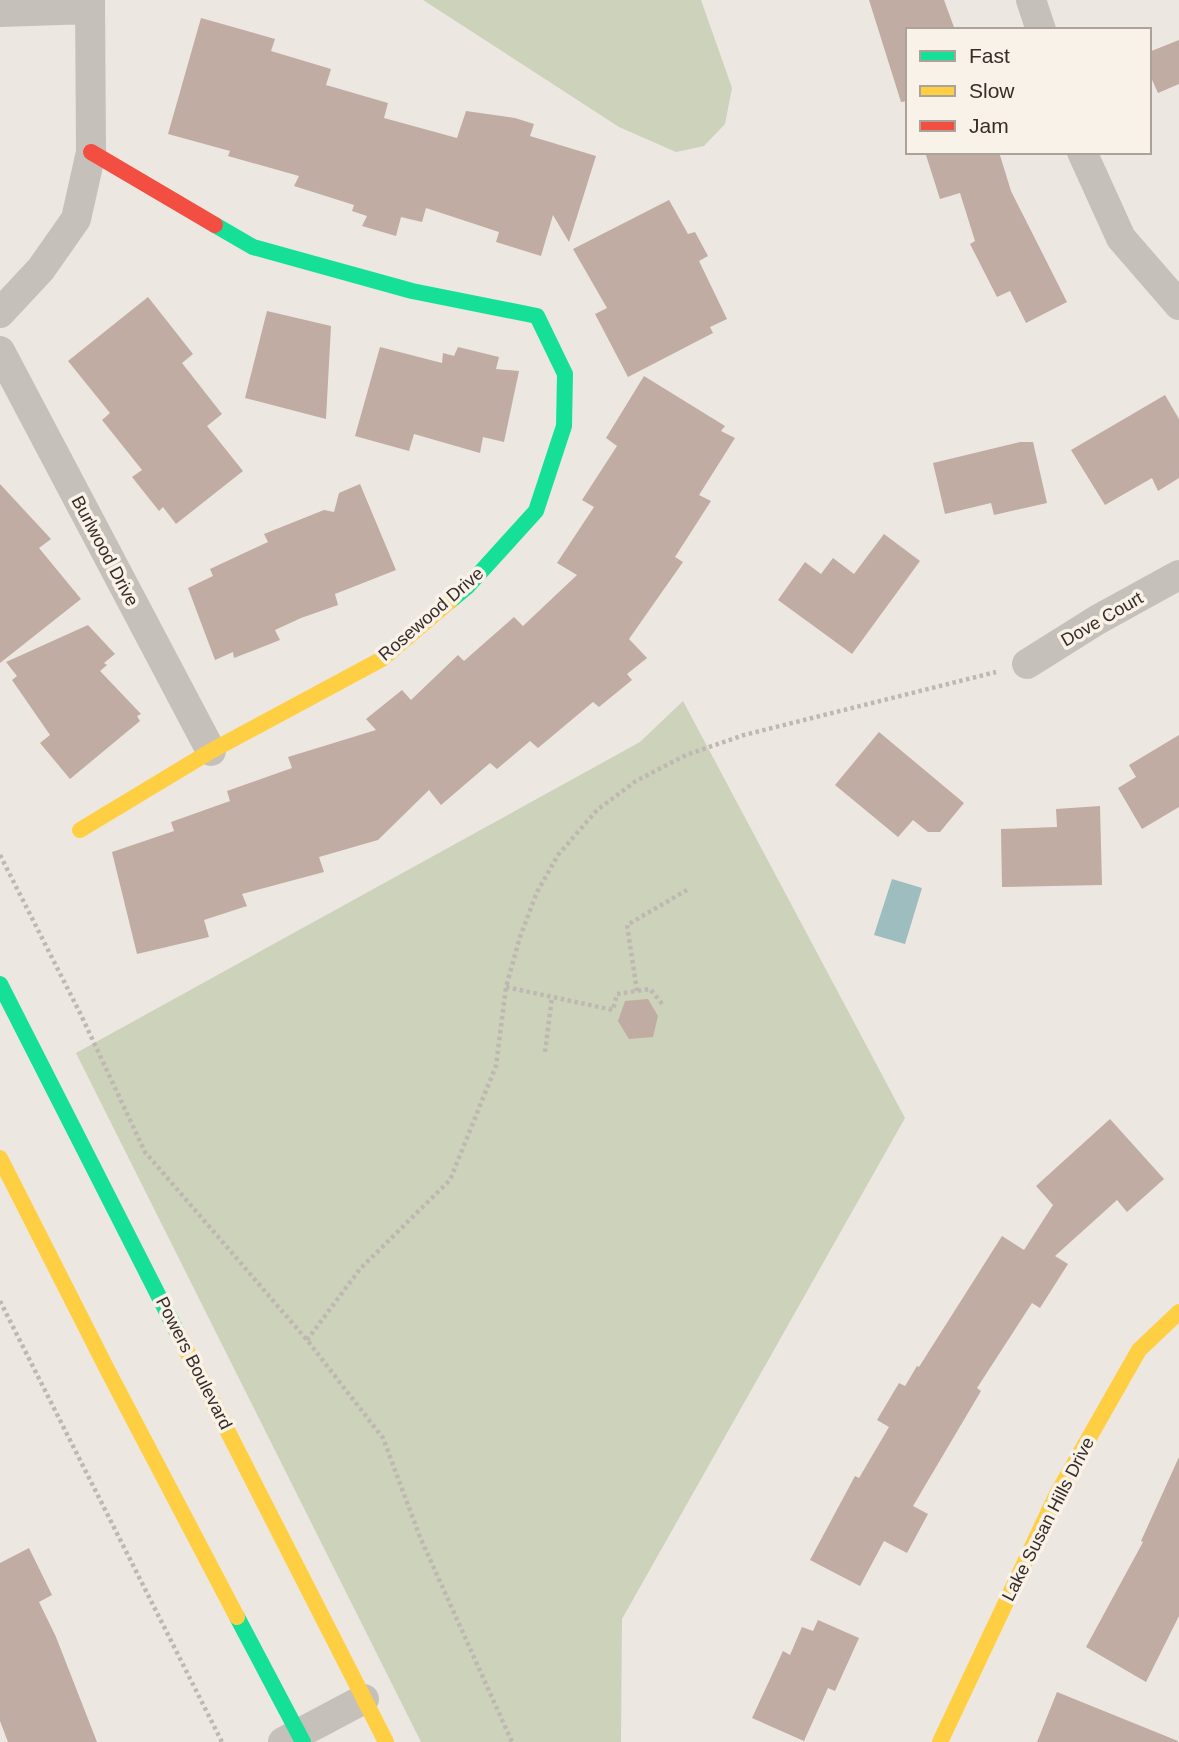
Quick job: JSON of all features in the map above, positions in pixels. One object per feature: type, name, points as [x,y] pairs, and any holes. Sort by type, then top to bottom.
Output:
[{"type":"street","points":[[1031,0],[1040,28]]},
{"type":"street","points":[[0,12],[90,5],[92,152],[76,219],[41,269],[0,313]]},
{"type":"street","name":"Rosewood Drive","points":[[80,830],[211,751],[382,659],[468,586],[536,511],[564,426],[565,374],[537,316],[412,291],[253,247],[92,152]]},
{"type":"street","points":[[1083,154],[1121,238],[1179,304]]},
{"type":"street","name":"Burlwood Drive","points":[[0,351],[211,751]]},
{"type":"street","name":"Dove Court","points":[[1027,664],[1097,620],[1179,575]]},
{"type":"street","name":"Powers Boulevard","points":[[0,984],[386,1742]]},
{"type":"street","points":[[0,1158],[295,1739],[365,1699]]},
{"type":"street","name":"Lake Susan Hills Drive","points":[[940,1742],[1057,1494],[1139,1350],[1179,1312]]},
{"type":"path","points":[[307,1340],[360,1269],[450,1180],[496,1066],[506,988],[520,937],[537,892],[558,855],[597,810],[636,781],[686,755],[744,736],[1027,664]]},
{"type":"path","points":[[0,855],[81,1015],[145,1152],[307,1340],[383,1438],[420,1537],[512,1742]]},
{"type":"path","points":[[637,991],[627,925],[687,890]]},
{"type":"path","points":[[506,988],[613,1010],[617,994],[650,989],[664,1006]]},
{"type":"path","points":[[545,1052],[552,997]]},
{"type":"path","points":[[0,1301],[222,1742]]},
{"type":"green space","points":[[423,0],[701,0],[732,88],[725,124],[704,146],[676,152],[619,127]]},
{"type":"green space","points":[[683,701],[905,1118],[622,1619],[621,1742],[421,1742],[76,1053],[640,742]]},
{"type":"water","points":[[892,879],[922,888],[905,944],[874,935]]},
{"type":"building","points":[[869,0],[944,0],[954,28],[906,28],[906,101],[901,102]]},
{"type":"building","points":[[201,18],[275,39],[271,51],[331,69],[326,85],[388,103],[384,118],[457,138],[466,111],[515,118],[534,124],[530,136],[596,156],[569,242],[553,215],[541,256],[496,242],[499,232],[426,208],[422,222],[401,217],[396,236],[362,226],[367,216],[352,211],[354,205],[294,186],[299,176],[228,156],[230,151],[168,134]]},
{"type":"building","points":[[1179,40],[1179,84],[1158,93],[1151,77],[1151,51]]},
{"type":"building","points":[[926,154],[1000,154],[1011,191],[1067,302],[1026,323],[1010,291],[997,297],[970,244],[975,241],[960,193],[940,199]]},
{"type":"building","points":[[669,200],[688,234],[695,232],[708,256],[699,261],[727,319],[710,327],[713,333],[628,377],[595,314],[607,308],[573,249]]},
{"type":"building","points":[[148,297],[193,354],[182,363],[222,414],[207,426],[243,471],[176,524],[163,507],[159,511],[132,477],[142,470],[102,420],[110,413],[68,361]]},
{"type":"building","points":[[267,311],[331,326],[326,419],[245,398]]},
{"type":"building","points":[[380,347],[442,363],[443,353],[454,356],[458,347],[499,357],[496,369],[519,371],[504,442],[483,437],[480,453],[414,434],[409,451],[355,436]]},
{"type":"building","points":[[644,376],[725,426],[721,431],[735,438],[699,495],[711,501],[675,557],[683,562],[629,639],[647,658],[627,674],[632,680],[599,707],[593,702],[538,748],[530,741],[497,769],[490,763],[441,805],[429,790],[378,840],[319,857],[324,872],[242,894],[247,906],[204,920],[209,937],[137,954],[112,852],[174,831],[171,822],[230,801],[227,791],[292,768],[288,757],[376,730],[366,719],[402,690],[411,700],[458,655],[464,661],[514,617],[523,626],[577,575],[557,563],[594,507],[582,500],[617,446],[606,438]]},
{"type":"building","points":[[1165,395],[1179,419],[1179,478],[1158,491],[1152,478],[1105,505],[1071,450]]},
{"type":"building","points":[[1020,442],[1033,442],[1047,503],[994,515],[991,503],[945,514],[933,463]]},
{"type":"building","points":[[0,484],[51,539],[39,548],[81,599],[0,663]]},
{"type":"building","points":[[360,484],[396,570],[335,594],[338,605],[275,630],[280,640],[234,658],[233,652],[215,660],[188,588],[213,576],[210,569],[268,542],[264,534],[324,510],[334,512],[339,493]]},
{"type":"building","points":[[884,534],[920,561],[852,654],[778,600],[805,562],[821,574],[833,558],[854,574]]},
{"type":"building","points":[[88,625],[115,654],[104,663],[107,665],[100,671],[141,714],[137,716],[140,721],[70,779],[40,743],[50,735],[12,680],[17,676],[6,662]]},
{"type":"building","points":[[879,732],[964,803],[940,832],[928,832],[913,820],[898,837],[835,785]]},
{"type":"building","points":[[1179,735],[1179,807],[1142,829],[1118,788],[1136,777],[1129,765]]},
{"type":"building","points":[[1100,806],[1102,885],[1002,887],[1001,829],[1057,827],[1056,809]]},
{"type":"building","points":[[648,999],[658,1016],[653,1037],[629,1039],[618,1021],[625,1001]]},
{"type":"building","points":[[1110,1119],[1164,1179],[1127,1212],[1117,1200],[1055,1256],[1068,1264],[1040,1308],[1032,1303],[977,1388],[981,1391],[913,1506],[928,1514],[907,1553],[884,1541],[860,1586],[810,1560],[855,1476],[859,1478],[889,1427],[877,1420],[899,1383],[905,1386],[917,1366],[919,1367],[1002,1236],[1024,1250],[1053,1205],[1036,1186]]},
{"type":"building","points":[[1179,1457],[1179,1616],[1146,1682],[1086,1647],[1143,1542],[1141,1541]]},
{"type":"building","points":[[29,1548],[52,1595],[39,1602],[56,1637],[97,1742],[8,1742],[0,1721],[0,1563]]},
{"type":"building","points":[[818,1620],[859,1638],[835,1691],[828,1688],[804,1741],[752,1718],[783,1651],[790,1655],[802,1627],[813,1631]]},
{"type":"building","points":[[1057,1692],[1178,1741],[1178,1742],[1037,1742]]},
{"type":"traffic: fast","points":[[215,225],[253,247],[412,291],[537,316],[565,374],[564,426],[536,511],[468,586],[450,601]]},
{"type":"traffic: fast","points":[[0,984],[177,1332]]},
{"type":"traffic: fast","points":[[237,1617],[303,1742]]},
{"type":"traffic: slow","points":[[80,830],[211,751],[382,659],[450,601]]},
{"type":"traffic: slow","points":[[0,1158],[237,1617]]},
{"type":"traffic: slow","points":[[940,1742],[1057,1494],[1139,1350],[1179,1312]]},
{"type":"traffic: slow","points":[[177,1332],[386,1742]]},
{"type":"traffic: jam","points":[[91,152],[215,225]]}]
